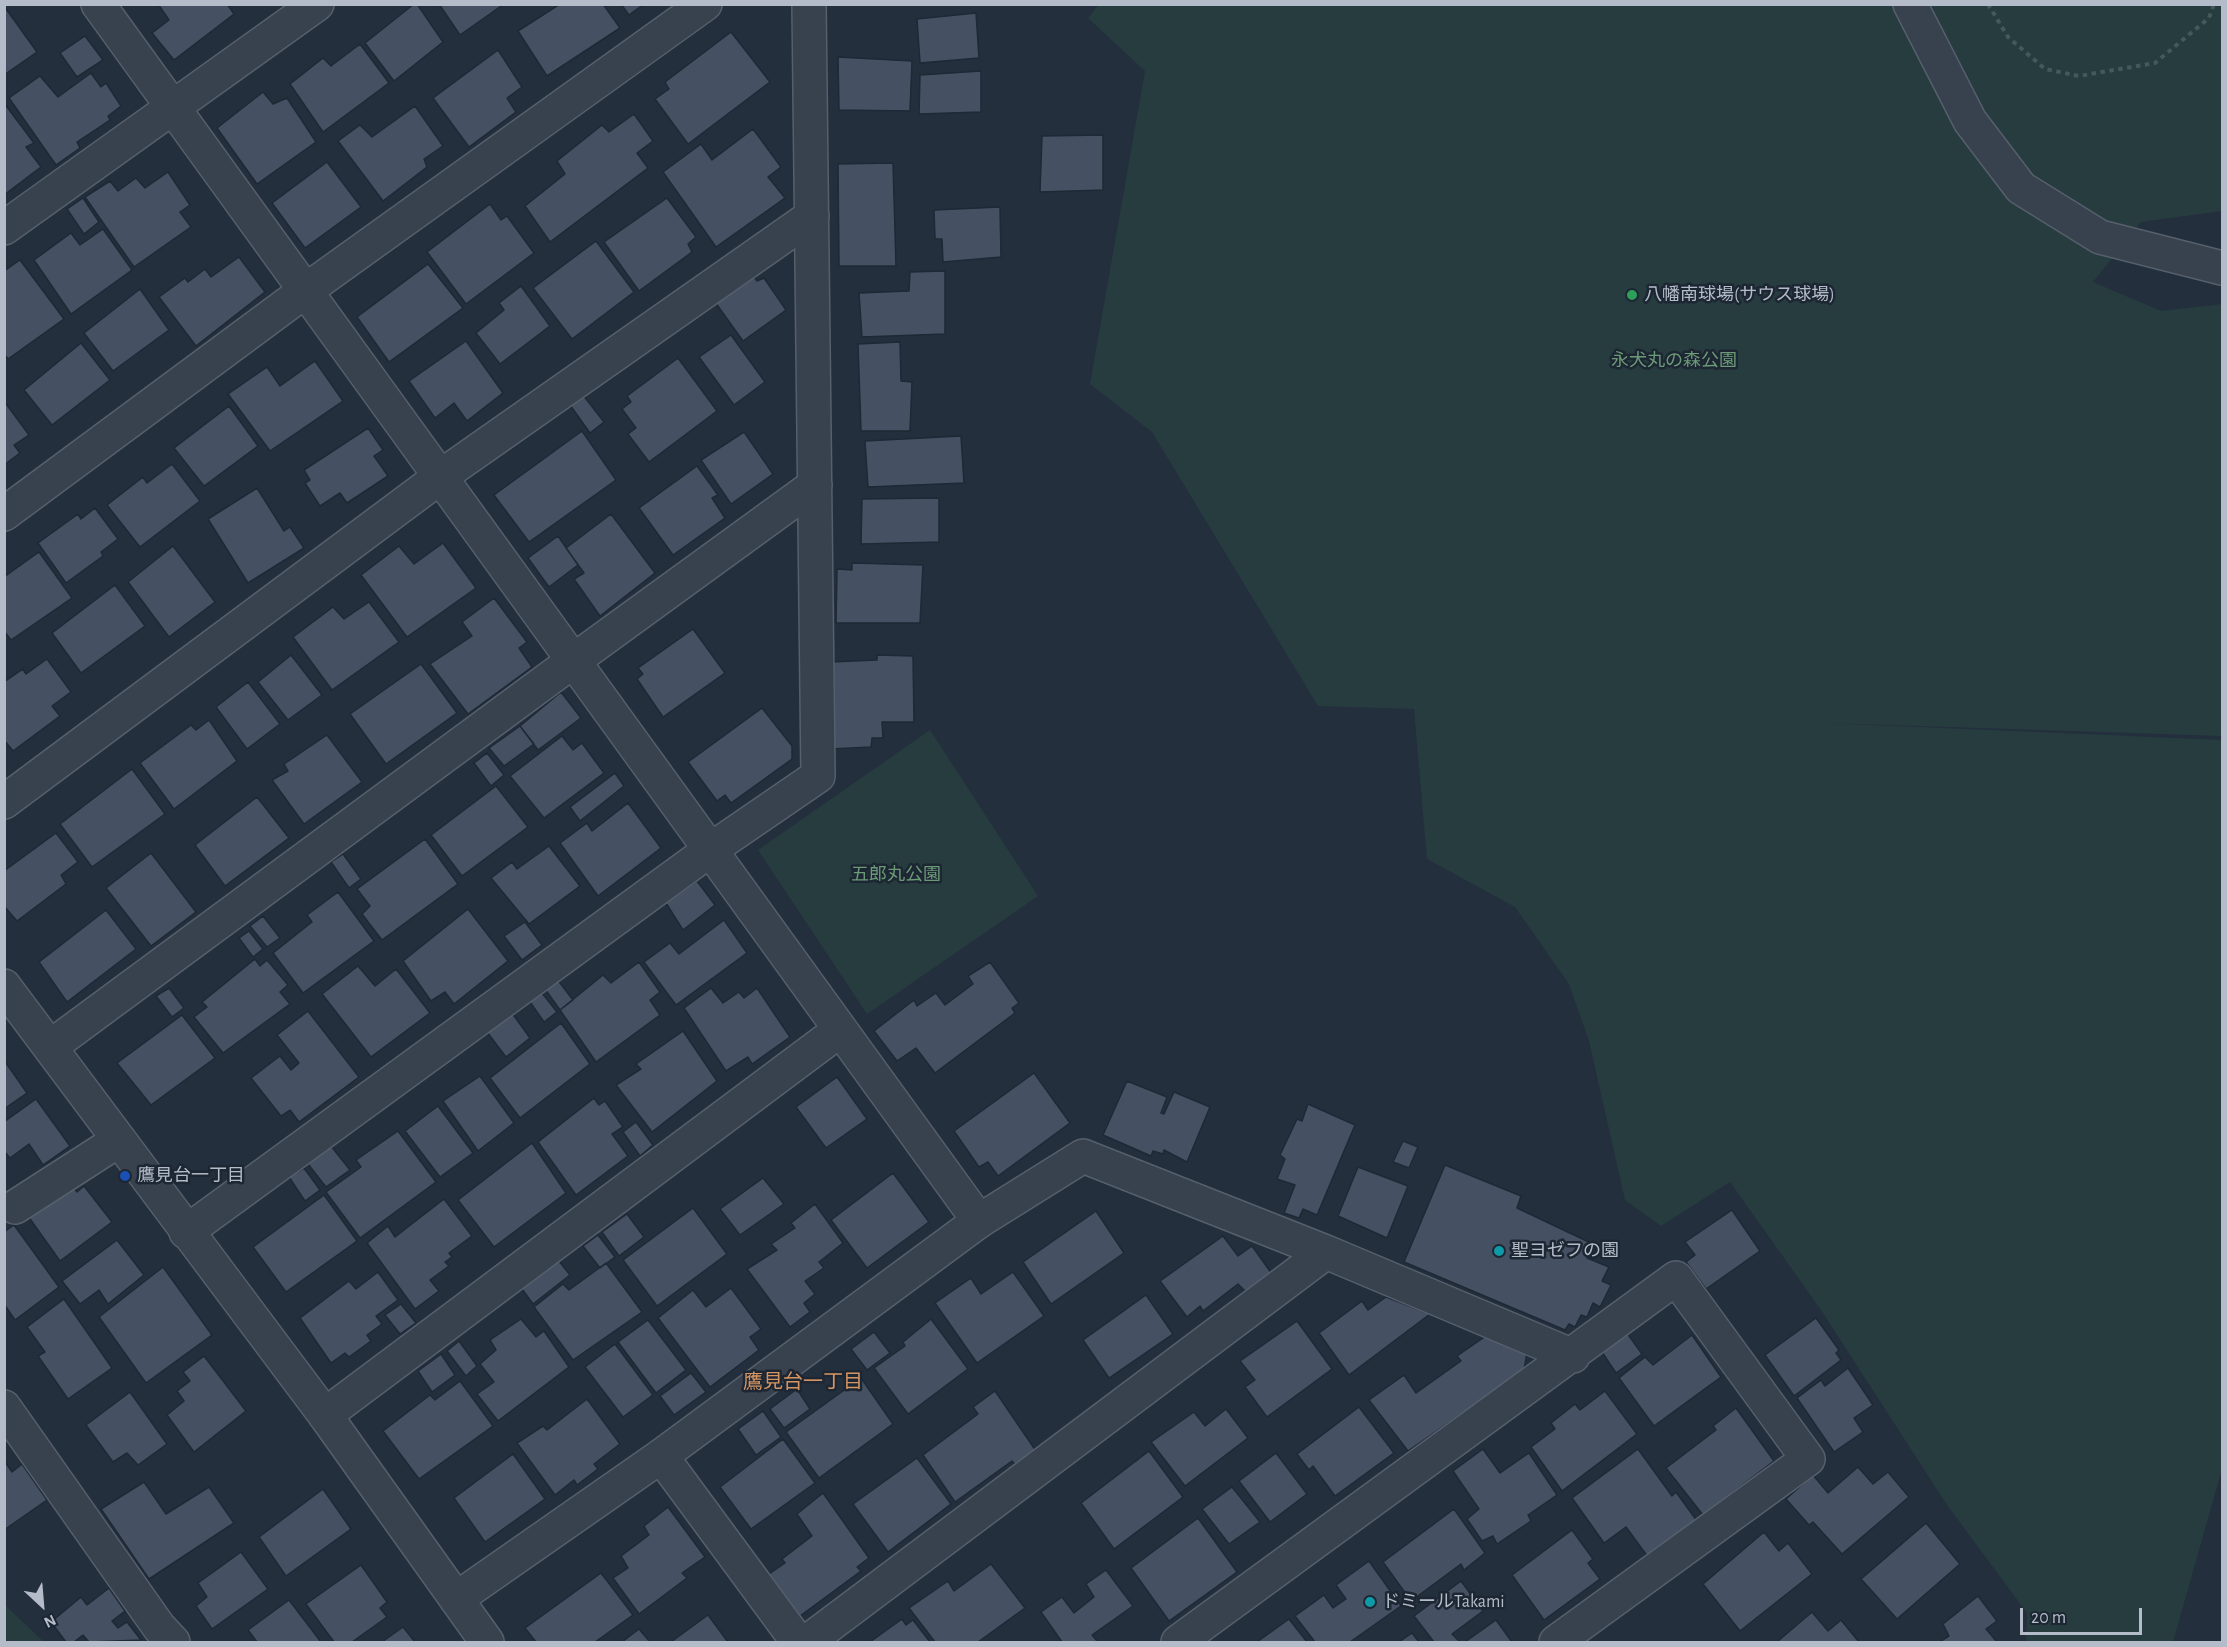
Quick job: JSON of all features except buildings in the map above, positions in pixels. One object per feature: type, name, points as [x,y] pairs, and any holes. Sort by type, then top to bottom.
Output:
[{"type":"street","points":[[98,4],[979,1221]]},
{"type":"street","points":[[4,228],[317,4]]},
{"type":"street","points":[[4,514],[305,291],[705,4]]},
{"type":"street","points":[[186,1232],[710,850],[818,776],[809,4]]},
{"type":"street","points":[[1910,4],[1970,120],[2021,188],[2100,237],[2223,268]]},
{"type":"street","points":[[4,802],[440,477],[812,216]]},
{"type":"street","points":[[50,1047],[815,485]]},
{"type":"street","points":[[4,986],[325,1415],[487,1642]]},
{"type":"street","points":[[325,1415],[840,1030]]},
{"type":"street","points":[[15,1207],[119,1140]]},
{"type":"street","points":[[456,1599],[661,1456],[979,1221],[1083,1156],[1326,1252],[1573,1356]]},
{"type":"street","points":[[807,1642],[1326,1252]]},
{"type":"street","points":[[1178,1642],[1573,1356],[1676,1278],[1808,1459],[1556,1642]]},
{"type":"street","points":[[4,1407],[159,1627],[173,1642]]},
{"type":"street","points":[[661,1456],[798,1642]]},
{"type":"path","points":[[1989,4],[2008,37],[2045,69],[2079,76],[2155,63],[2209,18],[2214,4]]},
{"type":"green space","name":"永犬丸の森公園","points":[[1099,4],[2222,5],[2222,211],[2141,222],[2093,282],[2161,311],[2222,304],[2222,736],[1827,723],[2222,740],[2222,1469],[2173,1642],[2026,1642],[2027,1613],[1947,1505],[1821,1310],[1730,1182],[1661,1226],[1625,1200],[1589,1041],[1569,984],[1515,907],[1427,859],[1414,709],[1318,706],[1152,432],[1090,384],[1145,71],[1088,18]]},
{"type":"green space","name":"五郎丸公園","points":[[930,730],[1038,896],[867,1014],[758,850]]},
{"type":"green space","points":[[5,1605],[44,1642],[5,1642]]},
{"type":"place","name":"八幡南球場(サウス球場)","points":[[1632,295]]},
{"type":"place","name":"鷹見台一丁目","points":[[125,1176]]},
{"type":"place","name":"聖ヨゼフの園","points":[[1499,1251]]},
{"type":"place","name":"ドミールTakami","points":[[1370,1602]]},
{"type":"district","name":"鷹見台一丁目","points":[[803,1382]]}]
